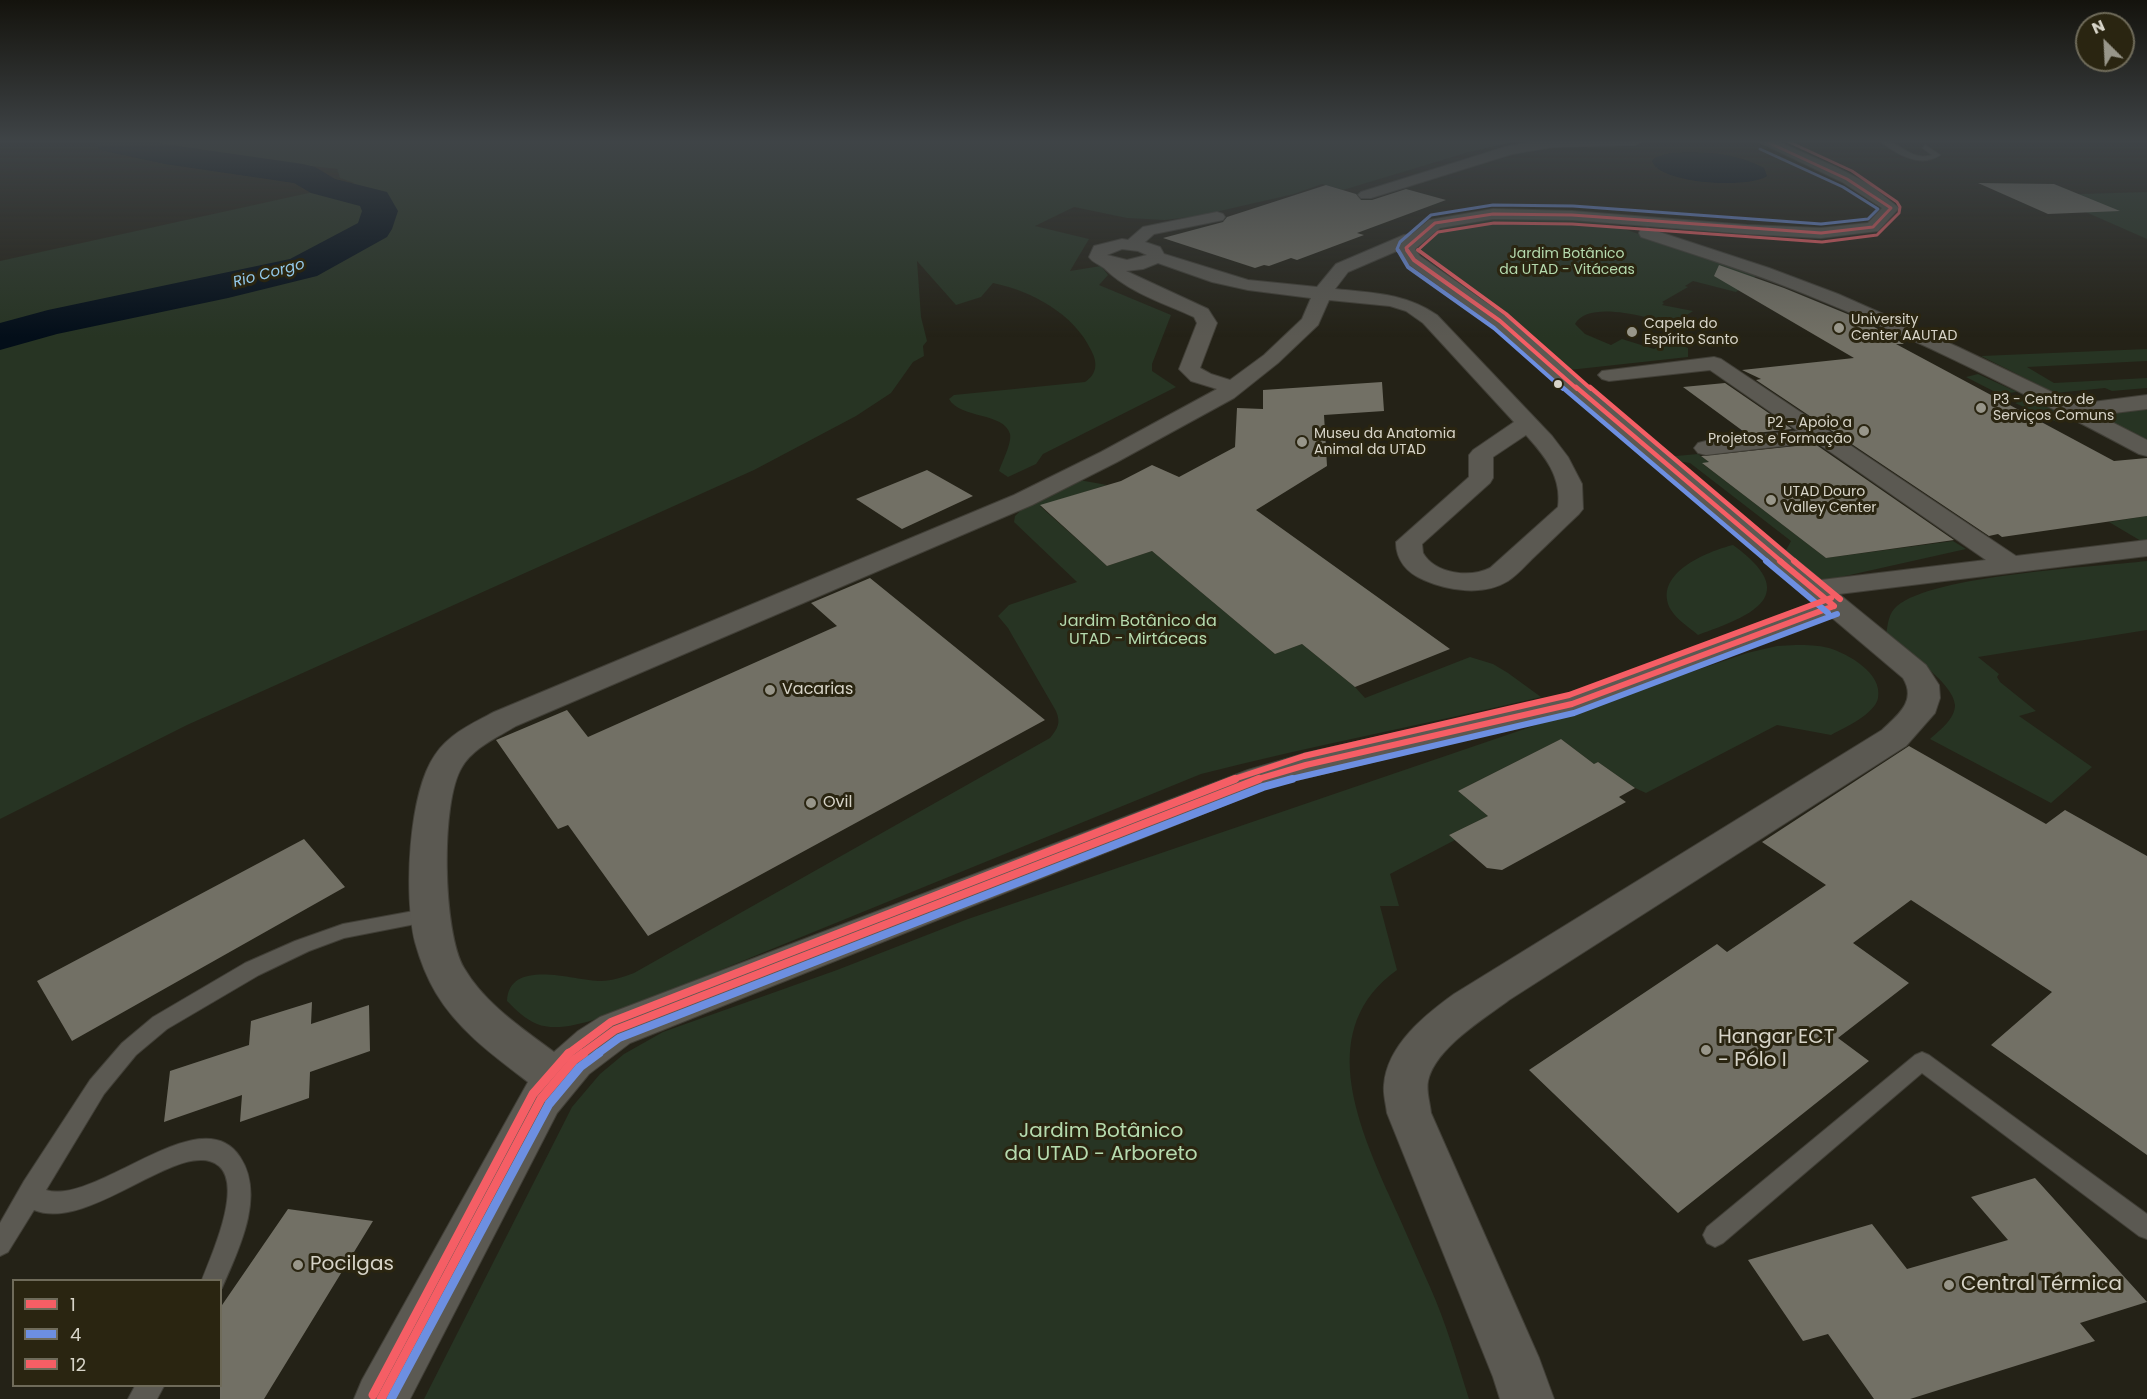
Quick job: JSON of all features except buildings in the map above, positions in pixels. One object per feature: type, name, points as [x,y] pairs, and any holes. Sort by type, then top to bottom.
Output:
[{"type":"street","points":[[556,1078],[491,1027],[460,995],[443,967],[436,946],[430,915],[428,860],[436,792],[448,761],[482,733],[532,707],[1023,500],[1161,429],[1233,387],[1271,359],[1302,331],[1314,316],[1323,292],[1339,270],[1353,262],[1390,249],[1433,224],[1476,215],[1520,214],[1810,232],[1859,231],[1876,228],[1887,222],[1891,213],[1889,206]]},
{"type":"street","points":[[1132,245],[1149,230],[1217,217]]},
{"type":"street","points":[[1602,218],[1830,297],[2074,411],[2147,448]]},
{"type":"street","points":[[1410,239],[1406,248],[1407,252],[1419,264],[1500,321],[1607,415],[1824,598],[1916,672],[1923,685],[1924,698],[1919,712],[1908,726],[1884,745],[1495,988],[1441,1029],[1417,1054],[1406,1082],[1409,1113],[1520,1377],[1527,1399]]},
{"type":"street","points":[[1156,257],[1154,251],[1149,248],[1132,245],[1113,245],[1100,250],[1098,257],[1109,263],[1127,280],[1201,313],[1207,323],[1190,369],[1193,374],[1233,387]]},
{"type":"street","points":[[1109,263],[1137,265],[1156,257]]},
{"type":"street","points":[[1156,257],[1232,282],[1399,303],[1419,310],[1435,323],[1527,423],[1547,445],[1568,475],[1572,490],[1570,509],[1500,574],[1491,579],[1480,582],[1454,581],[1429,573],[1415,561],[1408,548],[1409,542],[1481,478],[1481,455],[1488,448],[1514,435],[1527,423]]},
{"type":"street","points":[[1353,262],[1389,261],[1419,264]]},
{"type":"street","points":[[1609,375],[1714,363],[2010,564]]},
{"type":"street","points":[[2074,411],[2147,402]]},
{"type":"street","points":[[1706,448],[1820,435]]},
{"type":"street","points":[[381,1399],[527,1124],[556,1078],[591,1044],[640,1019],[1236,786],[1306,765],[1572,704],[1824,598],[2010,564],[2147,548]]},
{"type":"lane","points":[[0,1244],[97,1087],[129,1049],[160,1023],[252,969],[302,946],[343,931],[430,915]]},
{"type":"lane","points":[[1715,1235],[1922,1061],[2147,1228]]},
{"type":"lane","points":[[32,1189],[41,1202],[64,1203],[92,1194],[167,1158],[191,1150],[215,1149],[228,1157],[237,1171],[238,1190],[237,1215],[215,1279]]},
{"type":"lane","points":[[141,1399],[150,1387]]},
{"type":"green space","points":[[248,206],[1240,206],[1198,216],[1165,220],[1127,218],[1074,207],[1035,226],[1089,239],[1070,271],[1101,266],[1108,275],[1099,285],[1171,315],[1152,364],[1152,371],[1176,387],[1043,454],[1036,464],[1008,477],[999,471],[1010,442],[1010,434],[1006,427],[999,422],[962,410],[949,399],[954,395],[1085,382],[1094,372],[1095,364],[1084,337],[1063,315],[1037,298],[993,283],[981,297],[956,305],[917,261],[921,317],[927,341],[923,346],[924,356],[913,362],[891,393],[856,416],[754,470],[187,725],[0,819],[0,261]]},
{"type":"green space","points":[[2073,206],[2147,206],[2147,239]]},
{"type":"green space","name":"Jardim Botânico da UTAD - Vitáceas","points":[[1482,218],[1601,221],[1758,275],[1736,292],[1693,281],[1685,286],[1688,287],[1662,302],[1664,303],[1662,305],[1693,311],[1673,324],[1621,312],[1606,311],[1582,317],[1575,324],[1585,334],[1611,345],[1622,339],[1654,349],[1669,340],[1688,348],[1688,357],[1569,370],[1518,323],[1461,285],[1418,252],[1418,243],[1432,232]]},
{"type":"green space","points":[[2147,349],[2147,361],[2027,367],[2054,383],[2147,378],[2147,388],[2112,391],[2105,388],[2055,393],[1981,356]]},
{"type":"green space","points":[[1978,374],[2017,392],[1999,394],[1966,377]]},
{"type":"green space","points":[[2029,398],[2073,420],[2057,422],[2015,403]]},
{"type":"green space","points":[[2147,407],[2147,440],[2095,414]]},
{"type":"green space","points":[[1698,454],[1709,462],[1703,464],[1826,558],[1953,541],[1966,549],[1823,581],[1785,552],[1791,541],[1690,463],[1669,460],[1665,457]]},
{"type":"green space","name":"Jardim Botânico da UTAD - Mirtáceas","points":[[1079,480],[1107,485],[1040,506],[1107,566],[1152,551],[1275,654],[1302,644],[1355,687],[1365,698],[1470,657],[1493,664],[1541,697],[1201,774],[601,1018],[573,1025],[548,1027],[525,1017],[507,1001],[511,988],[519,979],[531,975],[601,981],[613,980],[634,973],[1050,738],[1058,725],[1056,711],[1008,628],[998,616],[1009,605],[1077,582],[1014,522],[1015,516],[1022,509]]},
{"type":"green space","points":[[2147,516],[2147,540],[2141,541],[2109,522]]},
{"type":"green space","points":[[1733,545],[1754,562],[1765,577],[1767,590],[1762,601],[1752,611],[1737,620],[1698,635],[1671,610],[1667,597],[1669,586],[1675,575],[1685,566],[1710,553]]},
{"type":"green space","points":[[2147,561],[2147,630],[1978,657],[1999,674],[1997,677],[2000,682],[2036,711],[2019,716],[2092,767],[2051,803],[1930,739],[1950,720],[1955,705],[1952,696],[1937,677],[1886,635],[1890,616],[1897,606],[1916,595],[1978,580]]},
{"type":"green space","name":"Jardim Botânico da UTAD - Arboreto","points":[[1777,646],[1829,648],[1854,660],[1875,680],[1878,689],[1876,704],[1858,720],[1831,735],[1777,725],[1646,793],[1598,762],[1594,764],[1561,739],[1458,791],[1488,816],[1449,835],[1455,840],[1390,874],[1399,906],[1380,906],[1397,970],[1372,993],[1357,1019],[1350,1047],[1351,1077],[1356,1107],[1365,1137],[1436,1301],[1469,1399],[424,1399],[572,1107],[600,1074],[624,1054],[663,1032],[837,970],[968,919],[1747,653]]},
{"type":"waterway","name":"Rio Corgo","points":[[0,337],[48,323],[303,268],[374,229],[380,211],[378,206]]},
{"type":"transit line","name":"4","points":[[1485,206],[1431,215],[1400,242],[1397,249],[1408,267],[1494,328],[1601,422],[1828,613]]},
{"type":"transit line","name":"4","points":[[1577,206],[1821,224],[1868,219],[1878,209],[1874,206]]},
{"type":"transit line","name":"1","points":[[1834,606],[1607,415],[1500,321],[1414,260],[1406,248],[1435,223],[1493,214],[1572,215],[1821,233],[1873,227],[1891,208],[1888,206]]},
{"type":"transit line","name":"12","points":[[1840,599],[1613,408],[1506,314],[1418,250],[1438,232],[1494,223],[1572,224],[1822,242],[1877,235],[1899,213],[1900,206]]},
{"type":"transit line","name":"12","points":[[373,1395],[533,1094],[568,1054],[611,1022],[1257,770],[1304,756],[1569,695],[1831,598]]},
{"type":"transit line","name":"1","points":[[381,1399],[541,1099],[574,1060],[615,1030],[1260,778],[1306,765],[1572,704],[1834,606]]},
{"type":"transit line","name":"4","points":[[391,1399],[549,1104],[580,1067],[619,1038],[1263,787],[1308,774],[1574,713],[1837,614]]},
{"type":"place","name":"University Center AAUTAD","points":[[1839,328]]},
{"type":"place","name":"Capela do Espírito Santo","points":[[1632,332]]},
{"type":"place","name":"P3 - Centro de Serviços Comuns","points":[[1981,408]]},
{"type":"place","name":"P2 - Apoio a Projetos e Formação","points":[[1864,431]]},
{"type":"place","name":"Museu da Anatomia Animal da UTAD","points":[[1302,442]]},
{"type":"place","name":"UTAD Douro Valley Center","points":[[1771,500]]},
{"type":"place","name":"Vacarias","points":[[770,690]]},
{"type":"place","name":"Ovil","points":[[811,803]]},
{"type":"place","name":"Hangar ECT - Pólo I","points":[[1706,1050]]},
{"type":"place","name":"Pocilgas","points":[[298,1265]]},
{"type":"place","name":"Central Térmica","points":[[1949,1285]]}]
